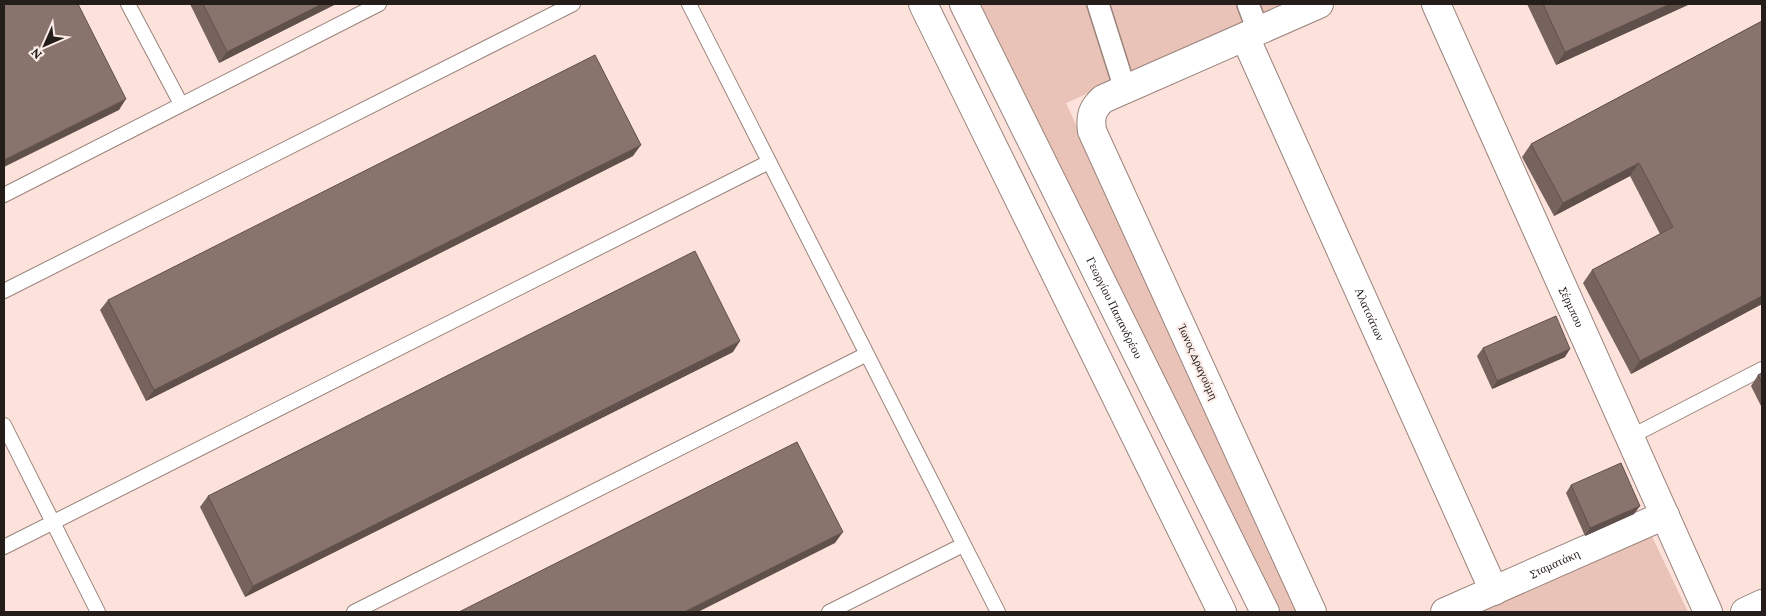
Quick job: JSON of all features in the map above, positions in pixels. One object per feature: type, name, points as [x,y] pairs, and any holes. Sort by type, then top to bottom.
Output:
[{"type":"street","points":[[924,4],[1222,612]]},
{"type":"street","name":"Γεωργίου Παπανδρέου","points":[[964,4],[1265,612]]},
{"type":"street","points":[[1098,4],[1125,89],[1319,4]]},
{"type":"street","points":[[1248,4],[1251,34]]},
{"type":"street","name":"Σέρμπου","points":[[1436,4],[1708,612]]},
{"type":"street","name":"Αλατσάτων","points":[[1251,34],[1494,591]]},
{"type":"street","name":"Ίωνος Δραγούμη","points":[[1125,89],[1103,99],[1093,110],[1091,120],[1092,131],[1312,612]]},
{"type":"street","name":"Σταματάκη","points":[[1445,612],[1665,515]]},
{"type":"street","points":[[1745,612],[1762,604]]},
{"type":"lane","points":[[128,4],[181,104]]},
{"type":"lane","points":[[4,195],[379,4]]},
{"type":"lane","points":[[4,291],[574,4]]},
{"type":"lane","points":[[689,4],[998,612]]},
{"type":"lane","points":[[4,547],[769,162]]},
{"type":"lane","points":[[354,612],[867,354]]},
{"type":"lane","points":[[1630,437],[1762,369]]},
{"type":"lane","points":[[4,425],[98,612]]},
{"type":"lane","points":[[829,612],[963,545]]},
{"type":"shaded area","points":[[4,4],[1762,4],[1762,612],[4,612]]},
{"type":"shaded area","points":[[983,4],[1291,4],[1066,103],[1303,612],[1281,612],[988,21],[982,6]]},
{"type":"shaded area","points":[[1649,530],[1688,612],[1463,612]]},
{"type":"building","points":[[4,4],[78,4],[126,99],[4,160]]},
{"type":"building","points":[[203,4],[322,4],[227,52]]},
{"type":"building","points":[[1543,4],[1670,4],[1565,52]]},
{"type":"building","points":[[1762,21],[1762,296],[1640,361],[1592,270],[1673,227],[1639,163],[1563,203],[1531,144]]},
{"type":"building","points":[[595,55],[641,145],[154,390],[108,300]]},
{"type":"building","points":[[695,251],[740,341],[253,586],[208,496]]},
{"type":"building","points":[[1556,316],[1570,349],[1497,381],[1483,348]]},
{"type":"building","points":[[1762,373],[1762,382],[1758,375]]},
{"type":"building","points":[[797,442],[843,532],[684,612],[459,612]]},
{"type":"building","points":[[1621,463],[1640,506],[1590,528],[1571,485]]}]
